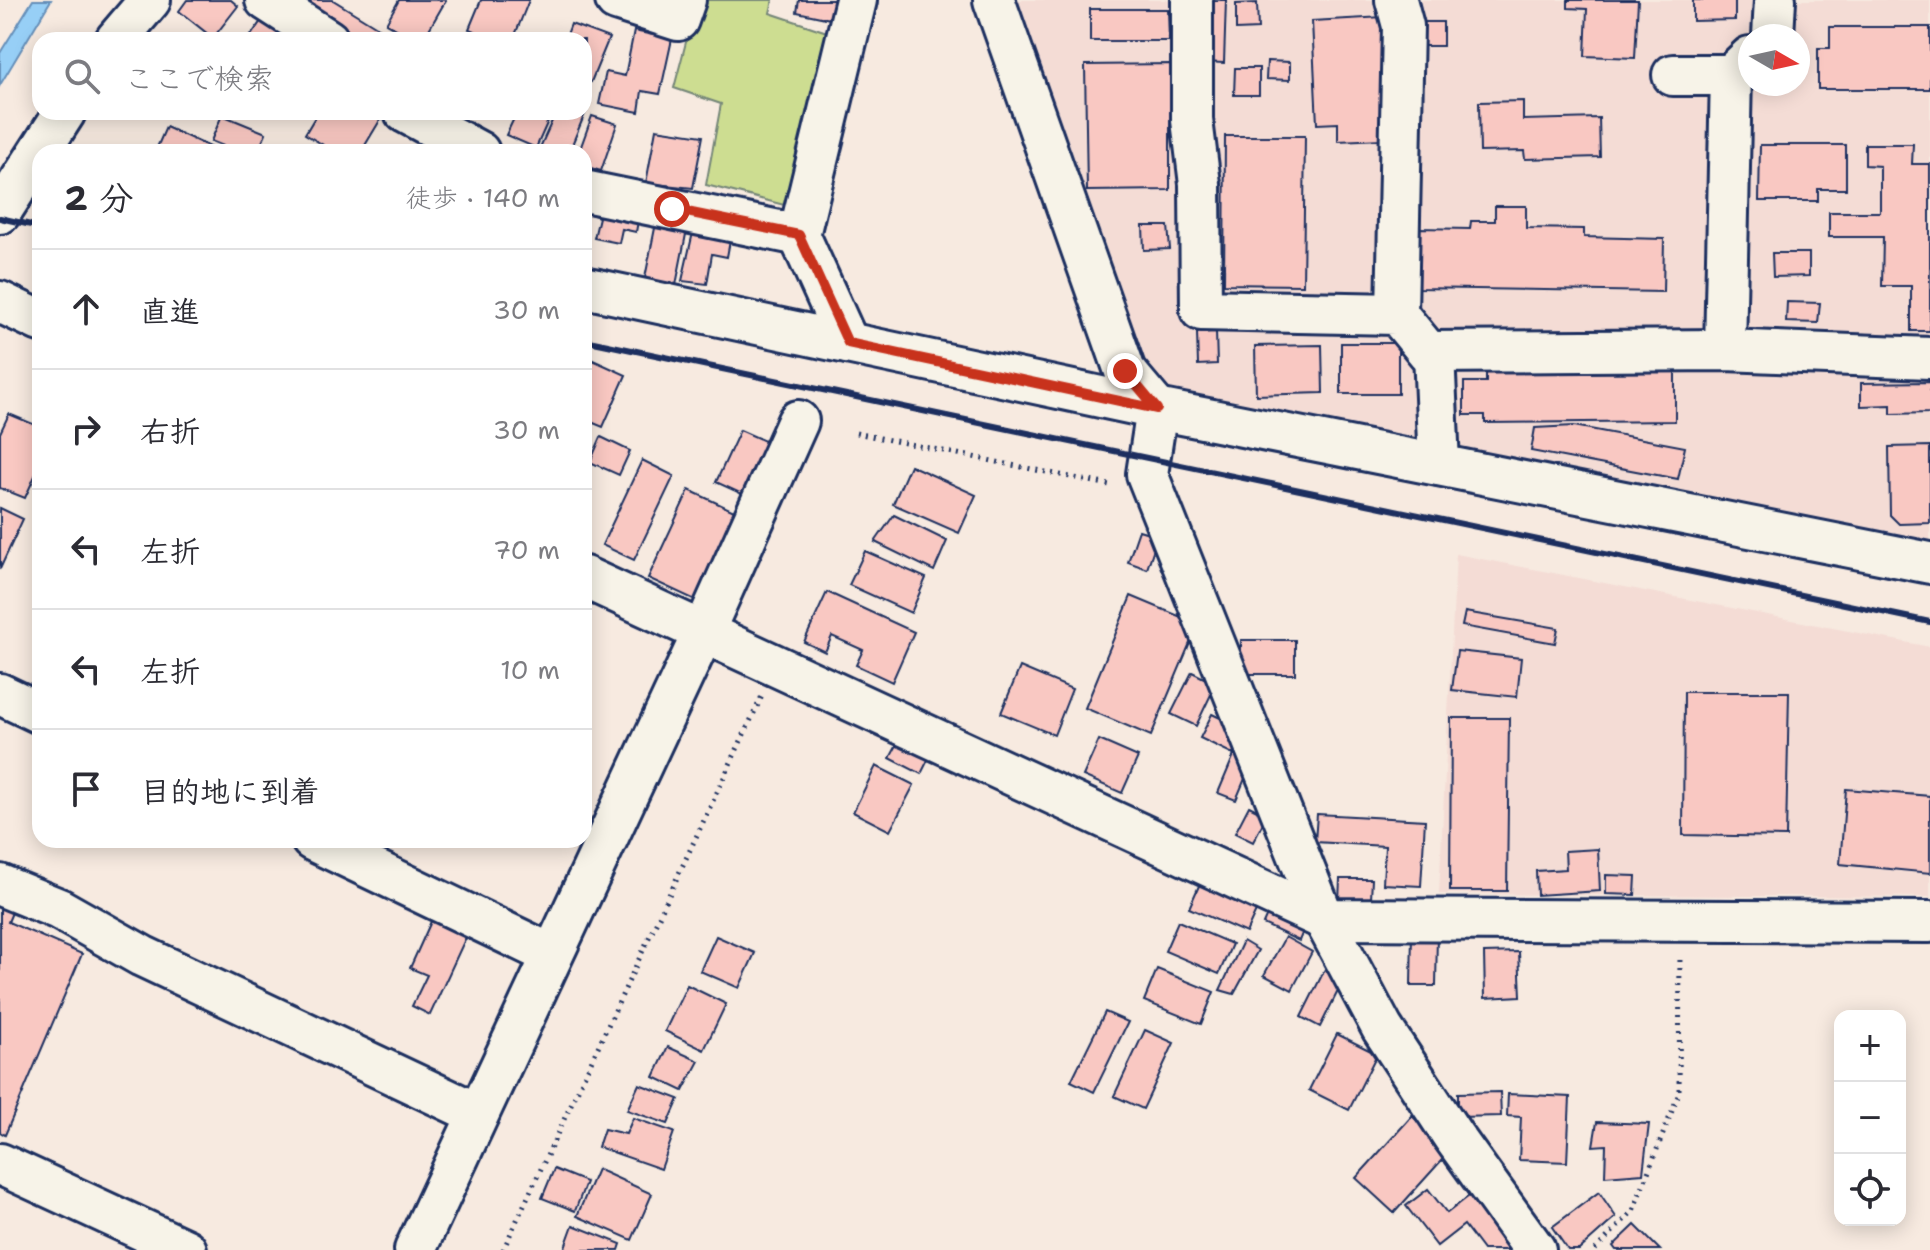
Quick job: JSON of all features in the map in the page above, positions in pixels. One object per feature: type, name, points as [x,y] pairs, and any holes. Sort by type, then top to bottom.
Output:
[{"type":"street","points":[[123,32],[150,0]]},
{"type":"street","points":[[266,0],[316,32]]},
{"type":"street","points":[[616,0],[678,20],[685,0]]},
{"type":"street","points":[[848,343],[799,235],[856,0]]},
{"type":"street","points":[[994,0],[1125,371],[1157,409],[1147,474],[1324,919],[1382,1028],[1453,1136],[1535,1250]]},
{"type":"street","points":[[1192,0],[1192,120],[1200,184],[1201,310],[1397,314]]},
{"type":"street","points":[[1396,0],[1403,26],[1397,314],[1428,352],[1725,350],[1930,358]]},
{"type":"street","points":[[1774,24],[1775,0]]},
{"type":"street","points":[[1673,75],[1738,66]]},
{"type":"street","points":[[1725,350],[1738,96]]},
{"type":"street","points":[[40,144],[59,120]]},
{"type":"street","points":[[420,120],[464,144]]},
{"type":"street","points":[[0,213],[22,168]]},
{"type":"street","points":[[592,193],[799,235]]},
{"type":"street","points":[[592,289],[1157,409],[1930,563]]},
{"type":"street","points":[[0,302],[32,317]]},
{"type":"street","points":[[1434,353],[1439,465]]},
{"type":"street","points":[[415,1250],[703,633],[798,421]]},
{"type":"street","points":[[592,581],[775,668],[1324,919],[1930,922]]},
{"type":"street","points":[[0,694],[32,709]]},
{"type":"street","points":[[329,848],[552,955]]},
{"type":"street","points":[[0,885],[59,909],[142,956],[478,1114]]},
{"type":"street","points":[[0,1164],[186,1250]]},
{"type":"path","points":[[856,433],[1155,494]]},
{"type":"path","points":[[503,1250],[775,668]]},
{"type":"path","points":[[1595,1250],[1633,1211],[1679,1093],[1681,921]]},
{"type":"shaded area","points":[[1012,0],[1930,0],[1930,540],[1157,386],[1129,347]]},
{"type":"shaded area","points":[[1456,554],[1930,647],[1930,897],[1439,894]]},
{"type":"green space","points":[[697,0],[773,0],[770,13],[836,35],[800,209],[706,185],[721,104],[674,88]]},
{"type":"water","points":[[33,0],[51,0],[0,85],[0,53]]},
{"type":"building","points":[[187,0],[231,0],[238,6],[218,32],[205,32],[179,11]]},
{"type":"building","points":[[311,0],[333,0],[380,29],[378,32],[322,32],[299,18]]},
{"type":"building","points":[[399,0],[446,0],[428,32],[402,32],[386,23]]},
{"type":"building","points":[[481,0],[529,0],[516,32],[477,32],[469,29]]},
{"type":"building","points":[[799,0],[840,0],[835,20],[797,12]]},
{"type":"building","points":[[1211,0],[1226,0],[1224,63],[1204,62]]},
{"type":"building","points":[[1568,0],[1638,0],[1635,58],[1585,56],[1587,9],[1568,8]]},
{"type":"building","points":[[1693,0],[1735,0],[1735,20],[1693,21]]},
{"type":"building","points":[[1257,3],[1258,29],[1236,30],[1236,4]]},
{"type":"building","points":[[1090,9],[1168,9],[1169,41],[1090,41]]},
{"type":"building","points":[[1384,17],[1389,100],[1381,100],[1383,139],[1338,141],[1338,123],[1317,124],[1312,21]]},
{"type":"building","points":[[263,18],[283,32],[253,32]]},
{"type":"building","points":[[1423,22],[1443,22],[1443,46],[1422,46]]},
{"type":"building","points":[[571,24],[609,38],[592,80],[592,32],[568,32]]},
{"type":"building","points":[[1830,27],[1930,27],[1930,89],[1818,89],[1818,48],[1830,48]]},
{"type":"building","points":[[634,31],[672,39],[660,94],[642,91],[639,112],[599,104],[606,72],[625,76]]},
{"type":"building","points":[[1267,61],[1290,62],[1290,80],[1266,79]]},
{"type":"building","points":[[1170,64],[1170,190],[1087,191],[1085,65]]},
{"type":"building","points":[[1235,68],[1259,68],[1259,95],[1234,95]]},
{"type":"building","points":[[1523,101],[1523,120],[1599,118],[1600,157],[1525,159],[1524,151],[1480,152],[1479,102]]},
{"type":"building","points":[[592,116],[617,124],[601,171],[592,168],[592,144],[582,144]]},
{"type":"building","points":[[220,120],[234,120],[266,133],[261,144],[218,144],[211,141]]},
{"type":"building","points":[[313,120],[380,120],[366,144],[322,144],[305,134]]},
{"type":"building","points":[[513,120],[548,120],[538,144],[527,144],[506,135]]},
{"type":"building","points":[[552,120],[582,120],[572,144],[542,144]]},
{"type":"building","points":[[166,127],[203,144],[159,144]]},
{"type":"building","points":[[656,129],[703,136],[693,188],[646,183]]},
{"type":"building","points":[[1225,136],[1305,136],[1303,285],[1224,284]]},
{"type":"building","points":[[1865,144],[1913,144],[1912,164],[1930,164],[1930,331],[1911,331],[1911,286],[1882,286],[1883,237],[1829,237],[1829,212],[1880,212],[1880,166],[1865,165]]},
{"type":"building","points":[[1760,145],[1846,145],[1846,189],[1818,189],[1818,201],[1759,201]]},
{"type":"building","points":[[592,200],[640,210],[636,232],[622,229],[619,243],[594,238],[599,217],[592,214]]},
{"type":"building","points":[[1495,206],[1526,206],[1526,228],[1584,229],[1584,237],[1664,239],[1663,292],[1418,288],[1418,228],[1470,229],[1471,221],[1495,221]]},
{"type":"building","points":[[657,218],[688,224],[676,285],[645,278]]},
{"type":"building","points":[[1143,226],[1168,226],[1170,249],[1144,250]]},
{"type":"building","points":[[694,228],[731,235],[727,257],[712,254],[707,284],[682,281]]},
{"type":"building","points":[[1772,253],[1809,253],[1809,276],[1773,277]]},
{"type":"building","points":[[1787,302],[1820,303],[1818,323],[1786,322]]},
{"type":"building","points":[[1216,332],[1217,364],[1198,365],[1197,333]]},
{"type":"building","points":[[1341,343],[1398,343],[1398,394],[1341,394]]},
{"type":"building","points":[[1322,345],[1323,393],[1256,395],[1255,346]]},
{"type":"building","points":[[592,360],[626,375],[603,427],[592,422]]},
{"type":"building","points":[[1675,367],[1675,421],[1485,423],[1485,415],[1464,415],[1464,382],[1486,382],[1486,369]]},
{"type":"building","points":[[1930,382],[1930,413],[1891,414],[1891,405],[1861,406],[1861,383]]},
{"type":"building","points":[[9,414],[32,424],[32,483],[25,498],[0,488],[0,433]]},
{"type":"building","points":[[1574,426],[1685,447],[1678,479],[1531,451],[1535,428]]},
{"type":"building","points":[[740,430],[776,446],[753,499],[716,482]]},
{"type":"building","points":[[601,437],[630,451],[619,475],[592,463]]},
{"type":"building","points":[[1930,446],[1930,523],[1899,524],[1890,515],[1889,447]]},
{"type":"building","points":[[642,460],[674,476],[634,560],[602,545]]},
{"type":"building","points":[[910,465],[976,495],[959,533],[893,504]]},
{"type":"building","points":[[689,490],[747,517],[706,605],[648,578]]},
{"type":"building","points":[[0,508],[23,519],[0,569]]},
{"type":"building","points":[[894,515],[947,541],[934,571],[875,542]]},
{"type":"building","points":[[1139,530],[1158,536],[1147,569],[1128,562]]},
{"type":"building","points":[[865,551],[926,578],[911,613],[849,585]]},
{"type":"building","points":[[827,592],[914,632],[892,682],[856,665],[863,650],[832,636],[825,652],[804,642]]},
{"type":"building","points":[[1131,596],[1198,624],[1151,736],[1085,708]]},
{"type":"building","points":[[1465,612],[1558,628],[1555,643],[1462,626]]},
{"type":"building","points":[[1241,640],[1295,640],[1295,674],[1241,674]]},
{"type":"building","points":[[1457,651],[1521,658],[1517,697],[1452,690]]},
{"type":"building","points":[[1020,667],[1072,689],[1054,735],[1001,713]]},
{"type":"building","points":[[1192,672],[1216,684],[1196,726],[1171,714]]},
{"type":"building","points":[[1684,692],[1789,692],[1786,837],[1683,835]]},
{"type":"building","points":[[1212,714],[1237,726],[1239,741],[1233,754],[1200,738]]},
{"type":"building","points":[[1451,718],[1509,718],[1507,891],[1450,891]]},
{"type":"building","points":[[905,730],[935,746],[921,774],[890,758]]},
{"type":"building","points":[[1099,740],[1138,757],[1122,793],[1083,776]]},
{"type":"building","points":[[1234,755],[1252,762],[1236,800],[1218,793]]},
{"type":"building","points":[[876,766],[914,785],[890,831],[853,812]]},
{"type":"building","points":[[1846,789],[1930,796],[1930,873],[1840,864]]},
{"type":"building","points":[[1249,806],[1267,815],[1253,842],[1235,833]]},
{"type":"building","points":[[1317,814],[1425,820],[1421,886],[1383,884],[1385,846],[1315,842]]},
{"type":"building","points":[[1598,849],[1600,891],[1537,895],[1536,871],[1566,869],[1565,851]]},
{"type":"building","points":[[1206,870],[1263,896],[1246,933],[1189,908]]},
{"type":"building","points":[[1606,875],[1636,876],[1635,895],[1606,894]]},
{"type":"building","points":[[1340,879],[1372,879],[1371,899],[1339,901]]},
{"type":"building","points":[[1274,899],[1309,917],[1299,941],[1263,924]]},
{"type":"building","points":[[0,904],[13,910],[8,922],[82,954],[5,1135],[0,1132]]},
{"type":"building","points":[[433,917],[467,935],[430,1015],[412,1006],[427,975],[410,968]]},
{"type":"building","points":[[1178,921],[1232,944],[1219,974],[1165,951]]},
{"type":"building","points":[[1412,933],[1437,934],[1436,986],[1411,986]]},
{"type":"building","points":[[716,936],[755,953],[739,988],[700,971]]},
{"type":"building","points":[[1285,937],[1312,952],[1292,990],[1264,975]]},
{"type":"building","points":[[1243,941],[1258,950],[1234,994],[1220,990]]},
{"type":"building","points":[[1519,952],[1521,996],[1485,998],[1484,953]]},
{"type":"building","points":[[1331,957],[1343,981],[1320,1027],[1301,1017]]},
{"type":"building","points":[[1157,969],[1214,992],[1201,1024],[1144,1001]]},
{"type":"building","points":[[687,985],[726,1004],[704,1050],[665,1031]]},
{"type":"building","points":[[1105,1012],[1128,1022],[1094,1092],[1071,1081]]},
{"type":"building","points":[[1145,1030],[1174,1043],[1143,1109],[1114,1096]]},
{"type":"building","points":[[1337,1034],[1377,1054],[1349,1110],[1309,1090]]},
{"type":"building","points":[[668,1047],[699,1061],[683,1091],[654,1077]]},
{"type":"building","points":[[639,1084],[679,1099],[668,1124],[627,1110]]},
{"type":"building","points":[[1500,1092],[1501,1116],[1458,1117],[1458,1093]]},
{"type":"building","points":[[1508,1094],[1570,1097],[1567,1162],[1519,1160],[1521,1117],[1507,1116]]},
{"type":"building","points":[[1412,1116],[1450,1151],[1394,1213],[1356,1178]]},
{"type":"building","points":[[633,1118],[674,1132],[661,1169],[598,1147],[604,1129],[626,1134]]},
{"type":"building","points":[[1597,1122],[1649,1124],[1643,1173],[1605,1176],[1606,1145],[1593,1146]]},
{"type":"building","points":[[554,1169],[586,1182],[575,1211],[542,1198]]},
{"type":"building","points":[[597,1169],[652,1194],[632,1240],[577,1216]]},
{"type":"building","points":[[1482,1186],[1530,1250],[1483,1250],[1464,1225],[1437,1246],[1406,1206],[1428,1189],[1447,1213]]},
{"type":"building","points":[[1599,1192],[1616,1217],[1579,1250],[1568,1250],[1552,1227]]},
{"type":"building","points":[[573,1225],[621,1244],[619,1250],[564,1250]]},
{"type":"building","points":[[1635,1225],[1660,1250],[1616,1250],[1613,1246]]},
{"type":"railway","points":[[0,218],[32,225]]},
{"type":"railway","points":[[592,342],[1930,622]]},
{"type":"route","points":[[672,209],[799,235],[848,343],[1157,409],[1125,371]]}]
